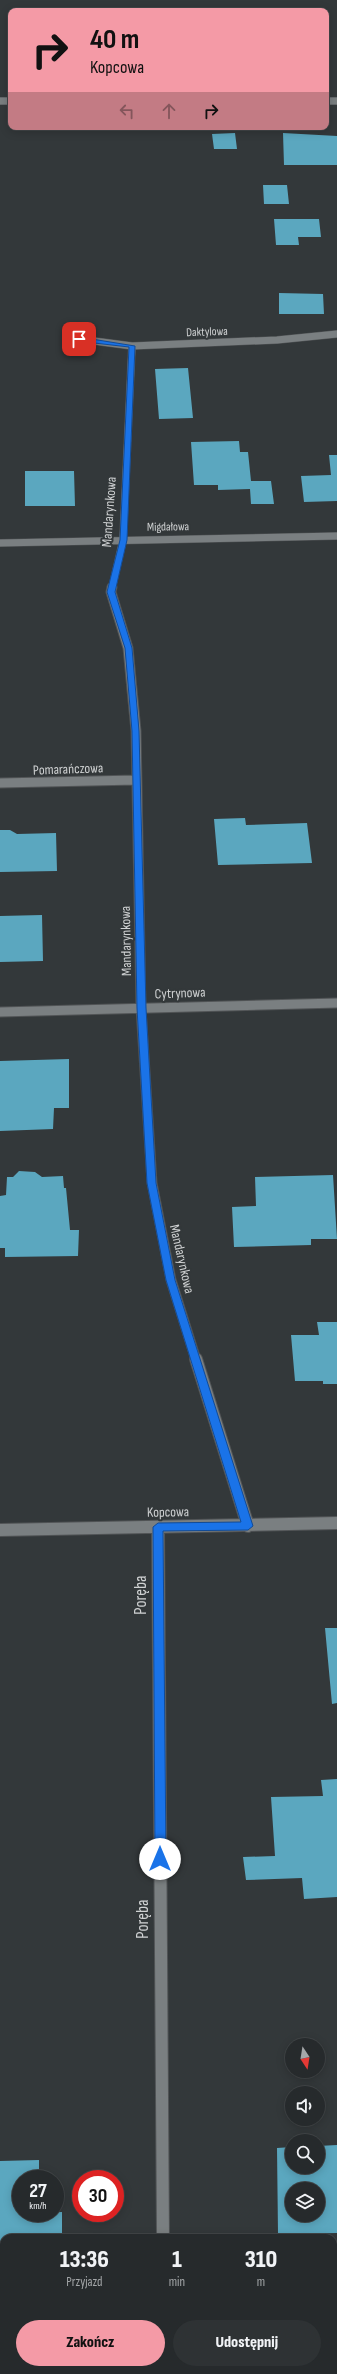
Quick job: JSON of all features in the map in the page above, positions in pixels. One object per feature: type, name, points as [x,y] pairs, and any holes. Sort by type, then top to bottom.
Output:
[{"type":"street","name":"Daktylowa","points":[[79,339],[132,346],[277,340],[337,334]]},
{"type":"street","name":"Mandarynkowa","points":[[132,346],[123,540],[111,592],[128,648],[136,731],[142,1008],[152,1183],[171,1280],[248,1526]]},
{"type":"street","name":"Migdałowa","points":[[0,542],[337,536]]},
{"type":"street","name":"Pomarańczowa","points":[[0,784],[136,780]]},
{"type":"street","name":"Cytrynowa","points":[[0,1012],[337,1003]]},
{"type":"street","name":"Kopcowa","points":[[0,1530],[337,1523]]},
{"type":"street","name":"Poręba","points":[[158,1527],[163,2234]]},
{"type":"building","points":[[235,133],[237,149],[214,149],[212,134]]},
{"type":"building","points":[[283,133],[337,136],[337,165],[284,165]]},
{"type":"building","points":[[263,185],[287,185],[289,204],[264,204]]},
{"type":"building","points":[[274,219],[319,219],[321,237],[298,237],[299,245],[276,245]]},
{"type":"building","points":[[279,293],[323,294],[324,314],[279,314]]},
{"type":"building","points":[[188,368],[193,418],[159,419],[155,369]]},
{"type":"building","points":[[239,441],[240,452],[248,452],[251,481],[271,481],[274,504],[251,504],[250,489],[218,490],[218,485],[194,485],[191,442]]},
{"type":"building","points":[[329,455],[337,455],[337,501],[304,502],[301,476],[331,475]]},
{"type":"building","points":[[25,471],[74,471],[75,506],[25,506]]},
{"type":"building","points":[[245,818],[246,825],[307,823],[312,863],[218,865],[214,819]]},
{"type":"building","points":[[0,830],[10,830],[17,834],[56,833],[57,871],[0,872]]},
{"type":"building","points":[[42,915],[43,961],[0,962],[0,916]]},
{"type":"building","points":[[69,1059],[69,1108],[54,1108],[53,1129],[0,1131],[0,1061]]},
{"type":"building","points":[[19,1171],[35,1172],[42,1177],[63,1176],[64,1188],[66,1188],[70,1230],[79,1230],[78,1256],[5,1257],[5,1248],[0,1248],[0,1196],[6,1195],[7,1177],[13,1177]]},
{"type":"building","points":[[333,1175],[337,1239],[311,1239],[311,1245],[234,1247],[232,1207],[256,1206],[255,1177]]},
{"type":"building","points":[[317,1322],[337,1322],[337,1384],[323,1384],[323,1381],[295,1381],[291,1335],[319,1335]]},
{"type":"building","points":[[325,1628],[337,1628],[337,1703],[332,1704]]},
{"type":"building","points":[[337,1779],[337,1897],[304,1899],[302,1878],[246,1880],[243,1857],[275,1856],[271,1797],[323,1796],[321,1780]]},
{"type":"building","points":[[337,2145],[337,2233],[278,2234],[277,2148],[285,2147],[285,2174],[325,2174],[325,2146]]},
{"type":"building","points":[[39,2160],[39,2170],[12,2170],[12,2222],[62,2222],[62,2234],[0,2234],[0,2161]]},
{"type":"route","points":[[79,339],[132,346],[123,540],[111,592],[128,648],[136,731],[142,1008],[152,1183],[171,1280],[248,1526],[158,1527],[160,1859]]}]
